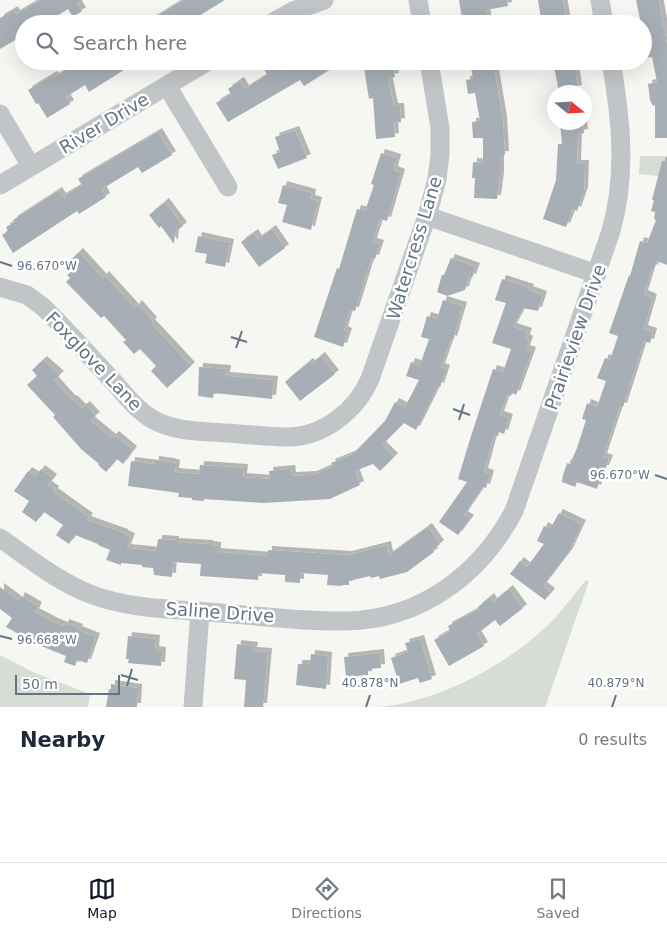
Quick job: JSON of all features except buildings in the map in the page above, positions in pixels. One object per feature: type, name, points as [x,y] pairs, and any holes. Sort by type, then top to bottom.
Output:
[{"type":"street","points":[[286,15],[324,0]]},
{"type":"street","points":[[418,0],[420,15]]},
{"type":"street","points":[[600,0],[602,15]]},
{"type":"street","name":"River Drive","points":[[0,184],[193,70]]},
{"type":"street","name":"Watercress Lane","points":[[337,420],[358,399],[370,379],[427,216],[437,179],[440,139],[430,70]]},
{"type":"street","name":"Prairieview Drive","points":[[450,587],[472,569],[486,554],[514,511],[597,274],[613,223],[622,170],[620,122],[612,70]]},
{"type":"street","points":[[167,86],[228,186]]},
{"type":"street","points":[[0,114],[31,166]]},
{"type":"street","points":[[427,216],[597,274]]},
{"type":"street","name":"Foxglove Lane","points":[[0,286],[27,295],[43,307],[138,408],[151,418],[166,425],[192,430],[288,437],[317,430],[337,420]]},
{"type":"street","name":"Saline Drive","points":[[0,538],[58,578],[92,595],[133,606],[272,617],[354,620],[382,617],[400,612],[450,587]]},
{"type":"street","points":[[193,707],[200,611]]},
{"type":"shaded area","points":[[640,156],[667,156],[667,177],[639,174]]},
{"type":"shaded area","points":[[586,580],[589,581],[545,707],[379,707],[402,704],[426,697],[474,677],[496,664],[537,635],[554,619]]},
{"type":"shaded area","points":[[0,655],[35,673],[90,694],[88,707],[0,707]]}]
